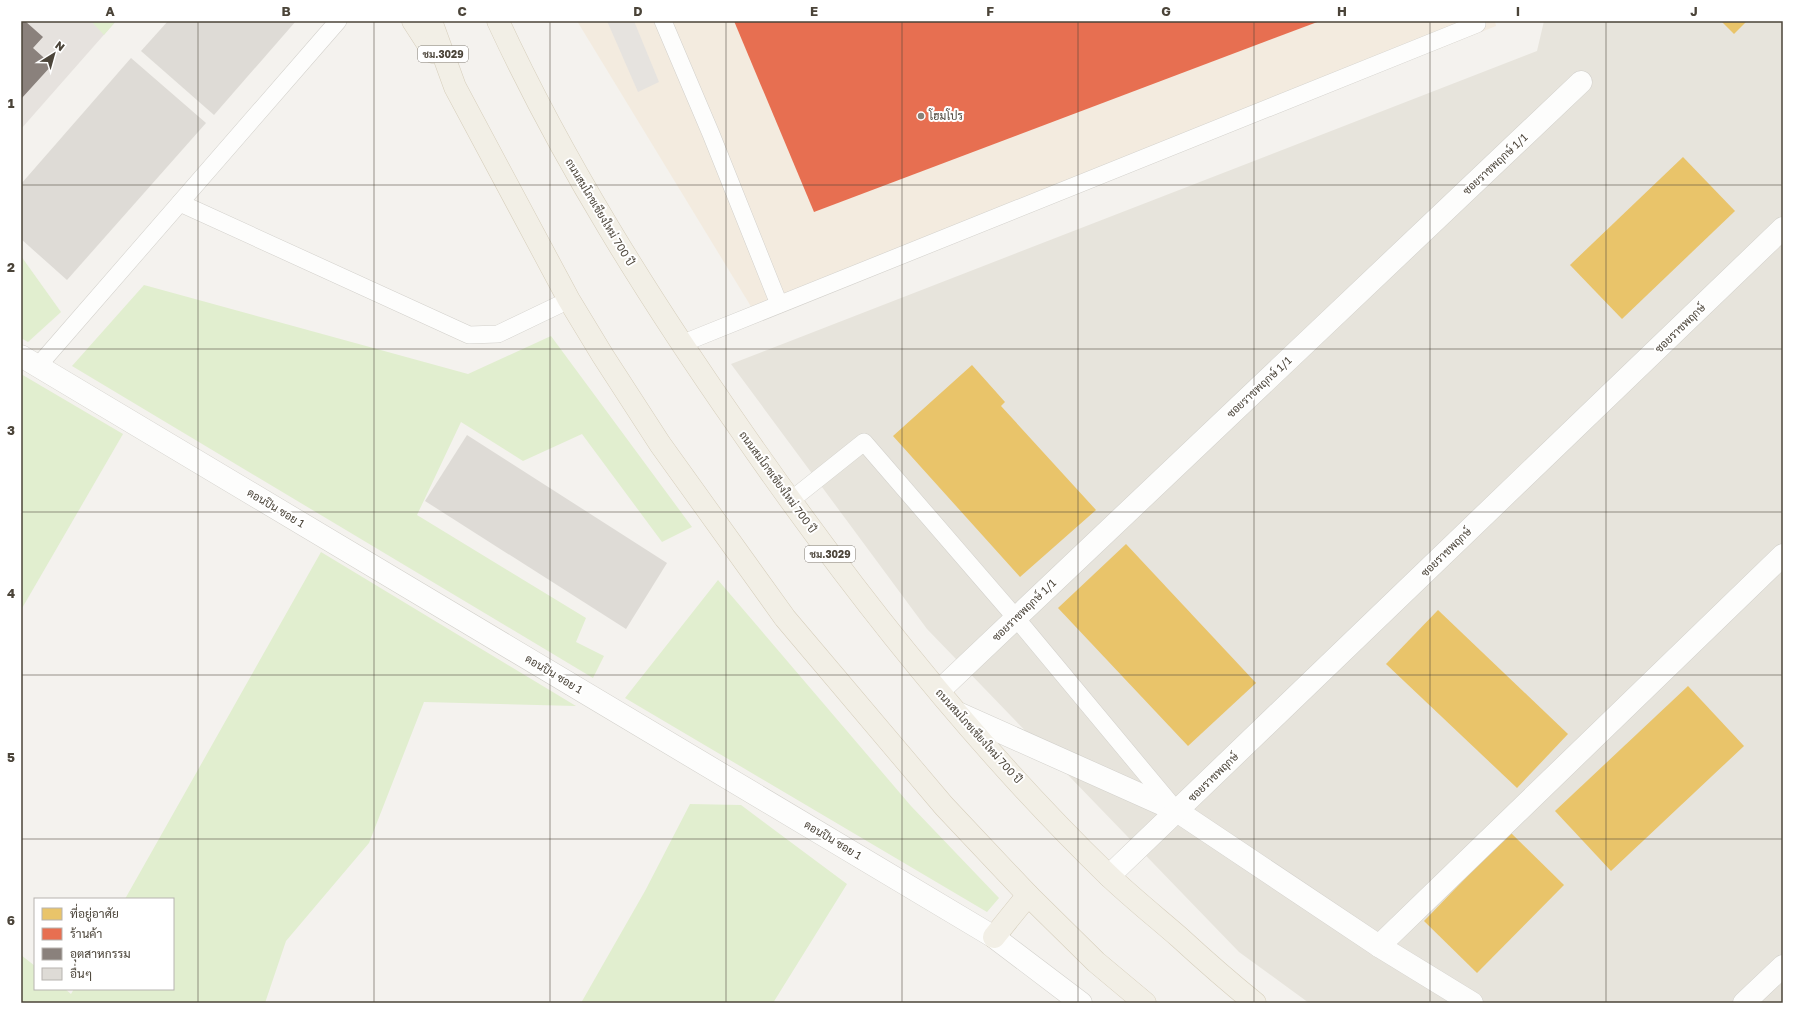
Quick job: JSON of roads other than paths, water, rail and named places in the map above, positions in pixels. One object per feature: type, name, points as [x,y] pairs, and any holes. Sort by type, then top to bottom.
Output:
[{"type":"main road","points":[[413,21],[455,87]]},
{"type":"main road","name":"ชม.3029","points":[[431,21],[455,87],[569,300],[660,444],[785,618],[944,806],[1028,896],[1096,962],[1145,1003]]},
{"type":"main road","name":"ถนนสมโภชเชียงใหม่ 700 ปี","points":[[500,24],[568,160],[681,344],[790,501],[939,691],[1035,799],[1109,876],[1255,1003]]},
{"type":"main road","points":[[994,937],[1028,896]]},
{"type":"street","name":"ซอยราชพฤกษ์ 1/1","points":[[939,691],[1580,82]]},
{"type":"street","name":"ซอยราชพฤกษ์","points":[[1109,876],[1783,228]]},
{"type":"street","name":"ดอนปิน ซอย 1","points":[[30,361],[994,937],[1080,1003]]},
{"type":"street","points":[[1379,946],[1783,555]]},
{"type":"street","points":[[958,713],[1177,811],[1379,946],[1472,1003]]},
{"type":"street","points":[[1744,1003],[1783,966]]},
{"type":"lane","points":[[30,361],[180,203],[338,21]]},
{"type":"lane","points":[[663,21],[711,134],[779,304]]},
{"type":"lane","points":[[681,344],[1477,24],[1476,21]]},
{"type":"lane","points":[[180,203],[469,335],[498,334],[569,300]]},
{"type":"lane","points":[[790,501],[864,442],[1016,618],[1177,811]]},
{"type":"place","name":"โฮมโปร","points":[[921,116]]}]
